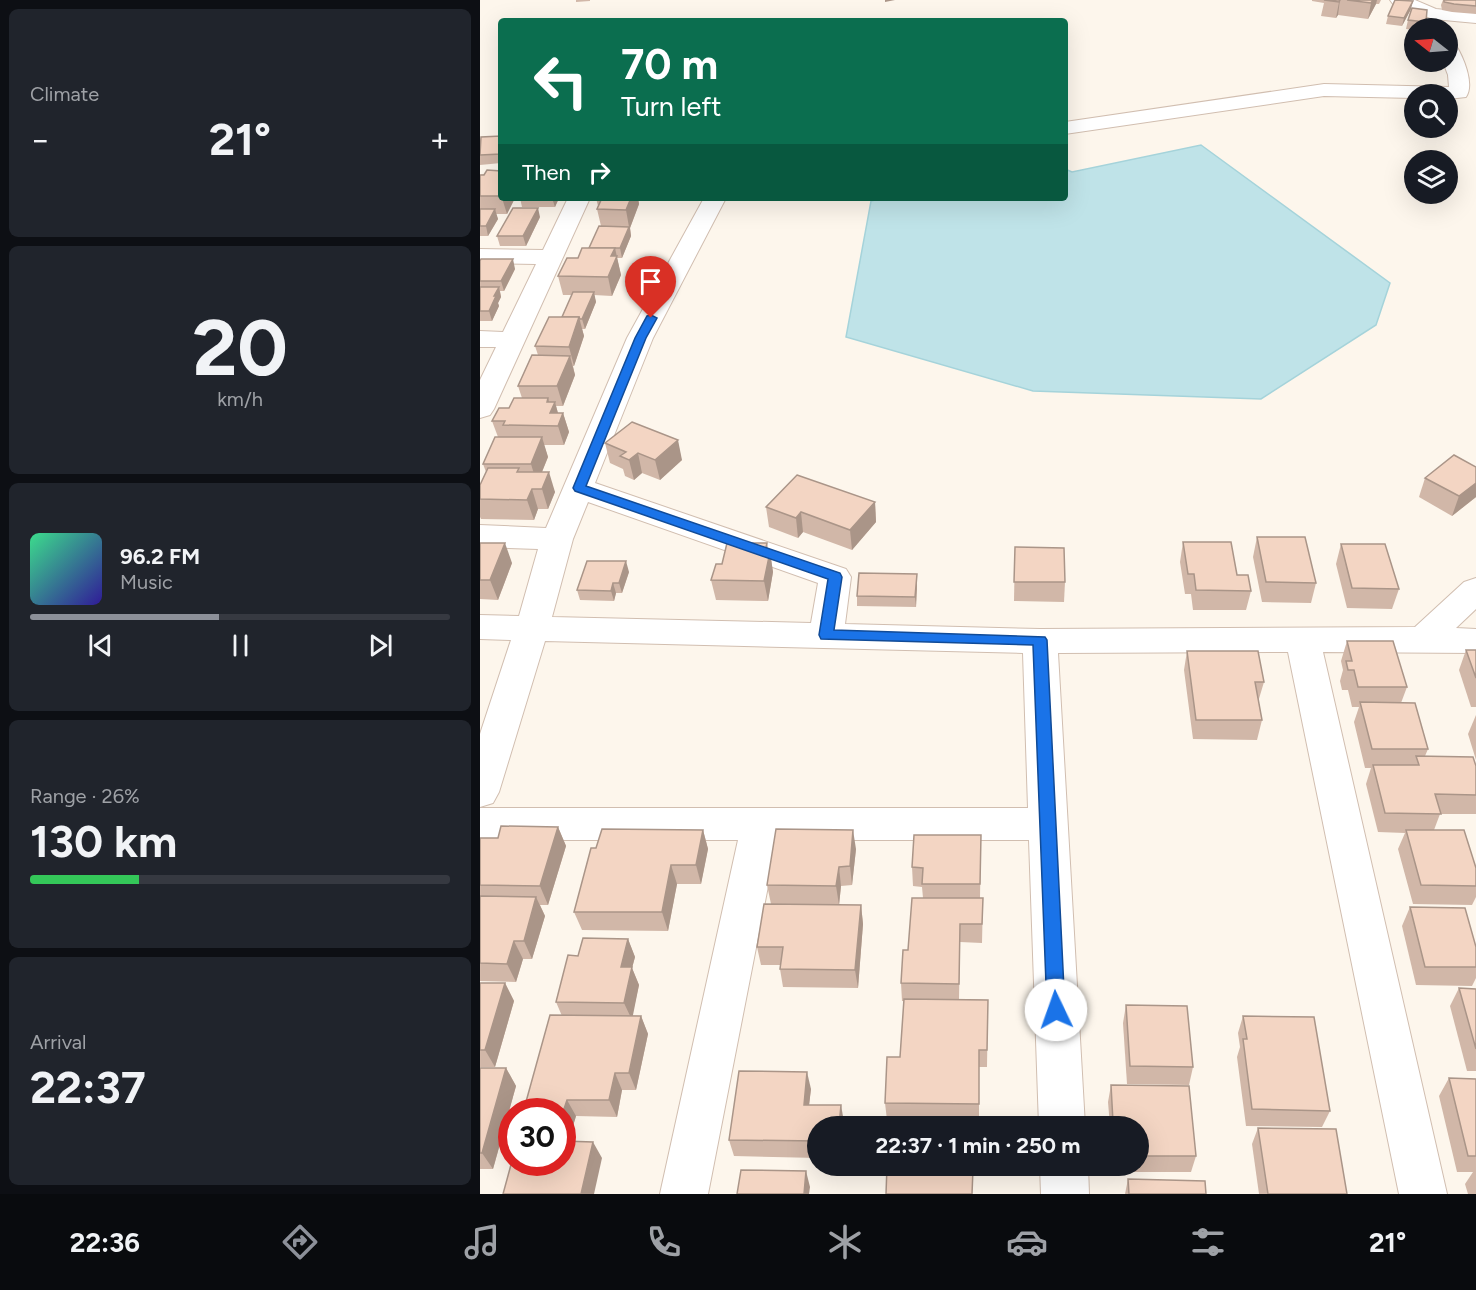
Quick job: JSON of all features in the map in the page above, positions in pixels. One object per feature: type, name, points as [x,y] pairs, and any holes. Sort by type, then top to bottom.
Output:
[{"type":"street","points":[[1399,0],[1431,18]]},
{"type":"street","points":[[1458,19],[1476,18]]},
{"type":"street","points":[[1068,128],[1324,90],[1459,93],[1457,72]]},
{"type":"street","points":[[480,410],[578,201]]},
{"type":"street","points":[[480,792],[532,628],[557,539],[640,338],[713,201]]},
{"type":"street","points":[[480,256],[552,257]]},
{"type":"street","points":[[480,339],[514,340]]},
{"type":"street","points":[[579,488],[835,577],[826,635]]},
{"type":"street","points":[[480,536],[557,539]]},
{"type":"street","points":[[1423,639],[1476,590]]},
{"type":"street","points":[[480,627],[1040,640],[1423,639],[1476,641]]},
{"type":"street","points":[[1040,640],[1062,1116]]},
{"type":"street","points":[[1303,641],[1423,1194]]},
{"type":"street","points":[[480,824],[1047,824]]},
{"type":"street","points":[[684,1194],[761,825]]},
{"type":"street","points":[[1064,1176],[1065,1194]]},
{"type":"water","points":[[1201,145],[1390,283],[1376,325],[1261,399],[1033,391],[846,337],[871,201],[1068,201],[1068,170],[1072,172]]},
{"type":"building","points":[[1347,0],[1373,0],[1371,3]]},
{"type":"building","points":[[1395,0],[1413,1],[1404,18],[1388,16]]},
{"type":"building","points":[[1444,0],[1476,0],[1476,6],[1454,4],[1444,2]]},
{"type":"building","points":[[1412,8],[1427,10],[1426,18],[1409,18]]},
{"type":"building","points":[[498,136],[498,154],[480,155],[481,137]]},
{"type":"building","points":[[487,170],[498,171],[498,196],[480,196],[480,175],[484,175]]},
{"type":"building","points":[[601,201],[630,201],[626,210],[597,209]]},
{"type":"building","points":[[513,208],[538,208],[523,236],[497,236]]},
{"type":"building","points":[[480,209],[495,209],[486,226],[480,226]]},
{"type":"building","points":[[599,226],[629,227],[620,248],[589,248]]},
{"type":"building","points":[[582,248],[615,248],[611,256],[617,256],[608,277],[558,276],[567,258],[578,258]]},
{"type":"building","points":[[481,259],[513,259],[501,281],[480,281]]},
{"type":"building","points":[[480,287],[499,287],[489,311],[480,311]]},
{"type":"building","points":[[573,292],[594,292],[582,319],[562,317]]},
{"type":"building","points":[[549,317],[579,317],[569,347],[535,346]]},
{"type":"building","points":[[532,355],[570,356],[557,386],[518,386]]},
{"type":"building","points":[[514,398],[548,398],[547,402],[555,402],[550,413],[563,413],[558,426],[503,425],[505,421],[492,421],[499,408],[509,408]]},
{"type":"building","points":[[632,422],[678,440],[655,460],[638,453],[629,460],[620,456],[626,452],[605,443]]},
{"type":"building","points":[[495,437],[542,437],[531,464],[483,464]]},
{"type":"building","points":[[1454,455],[1476,467],[1476,483],[1459,496],[1425,478]]},
{"type":"building","points":[[488,468],[519,468],[517,472],[549,472],[542,489],[532,489],[527,500],[480,499],[480,485]]},
{"type":"building","points":[[797,475],[875,502],[850,530],[801,512],[796,518],[766,507]]},
{"type":"building","points":[[1257,537],[1305,537],[1316,583],[1266,582]]},
{"type":"building","points":[[1183,542],[1231,542],[1237,575],[1248,575],[1251,591],[1196,590],[1194,574],[1188,574]]},
{"type":"building","points":[[480,543],[505,543],[490,580],[480,580]]},
{"type":"building","points":[[727,543],[767,543],[765,552],[770,552],[764,581],[711,580],[716,564],[722,564]]},
{"type":"building","points":[[1341,544],[1385,544],[1399,589],[1352,588]]},
{"type":"building","points":[[1015,547],[1064,548],[1065,582],[1014,582]]},
{"type":"building","points":[[587,561],[626,561],[619,583],[613,583],[611,591],[577,590]]},
{"type":"building","points":[[859,573],[917,574],[915,597],[857,596]]},
{"type":"building","points":[[1347,641],[1393,641],[1407,687],[1358,687],[1354,670],[1348,670],[1346,661],[1352,661]]},
{"type":"building","points":[[1466,650],[1476,650],[1476,678]]},
{"type":"building","points":[[1187,651],[1258,651],[1264,682],[1255,682],[1262,720],[1196,720]]},
{"type":"building","points":[[1360,702],[1415,703],[1428,749],[1372,749]]},
{"type":"building","points":[[1416,756],[1473,757],[1476,766],[1476,795],[1435,794],[1441,814],[1385,813],[1373,765],[1419,765]]},
{"type":"building","points":[[501,826],[558,827],[540,886],[480,885],[480,838],[498,838]]},
{"type":"building","points":[[602,829],[703,830],[696,865],[671,865],[662,912],[574,912],[591,848],[596,848]]},
{"type":"building","points":[[776,829],[853,830],[850,866],[839,867],[836,886],[767,885]]},
{"type":"building","points":[[1406,830],[1464,830],[1476,868],[1476,886],[1421,885]]},
{"type":"building","points":[[914,835],[981,835],[980,884],[922,884],[923,868],[912,867]]},
{"type":"building","points":[[480,896],[536,897],[524,941],[514,941],[507,964],[480,963]]},
{"type":"building","points":[[912,898],[983,898],[982,924],[960,924],[959,984],[901,983],[903,950],[908,950]]},
{"type":"building","points":[[764,904],[861,905],[855,970],[780,969],[783,947],[757,947]]},
{"type":"building","points":[[1410,907],[1465,908],[1476,947],[1476,967],[1425,967]]},
{"type":"building","points":[[583,938],[628,939],[621,967],[632,967],[624,1003],[556,1002],[568,955],[578,956]]},
{"type":"building","points":[[480,983],[505,983],[485,1050],[480,1050]]},
{"type":"building","points":[[1459,988],[1476,989],[1476,1049]]},
{"type":"building","points":[[904,999],[988,1000],[987,1050],[979,1050],[979,1104],[885,1103],[887,1057],[900,1057]]},
{"type":"building","points":[[1126,1005],[1187,1006],[1193,1067],[1130,1066]]},
{"type":"building","points":[[550,1015],[641,1016],[629,1073],[615,1073],[609,1100],[527,1098]]},
{"type":"building","points":[[1243,1016],[1314,1017],[1330,1111],[1252,1109],[1243,1039],[1247,1039]]},
{"type":"building","points":[[480,1068],[506,1068],[482,1153],[480,1153]]},
{"type":"building","points":[[739,1071],[807,1072],[804,1105],[841,1105],[840,1116],[807,1116],[807,1141],[729,1140]]},
{"type":"building","points":[[1449,1078],[1476,1079],[1476,1156],[1468,1156]]},
{"type":"building","points":[[1111,1085],[1189,1086],[1196,1156],[1149,1156],[1149,1116],[1113,1116]]},
{"type":"building","points":[[1258,1128],[1336,1129],[1347,1194],[1268,1194]]},
{"type":"building","points":[[576,1141],[593,1142],[581,1194],[503,1194],[508,1176],[576,1176]]},
{"type":"building","points":[[741,1170],[806,1171],[804,1194],[737,1194]]},
{"type":"building","points":[[887,1176],[973,1176],[972,1194],[886,1194]]},
{"type":"building","points":[[1128,1179],[1205,1181],[1206,1194],[1129,1194]]},
{"type":"route","points":[[651,318],[640,338],[579,488],[835,577],[826,635],[1040,640],[1056,1010]]}]
